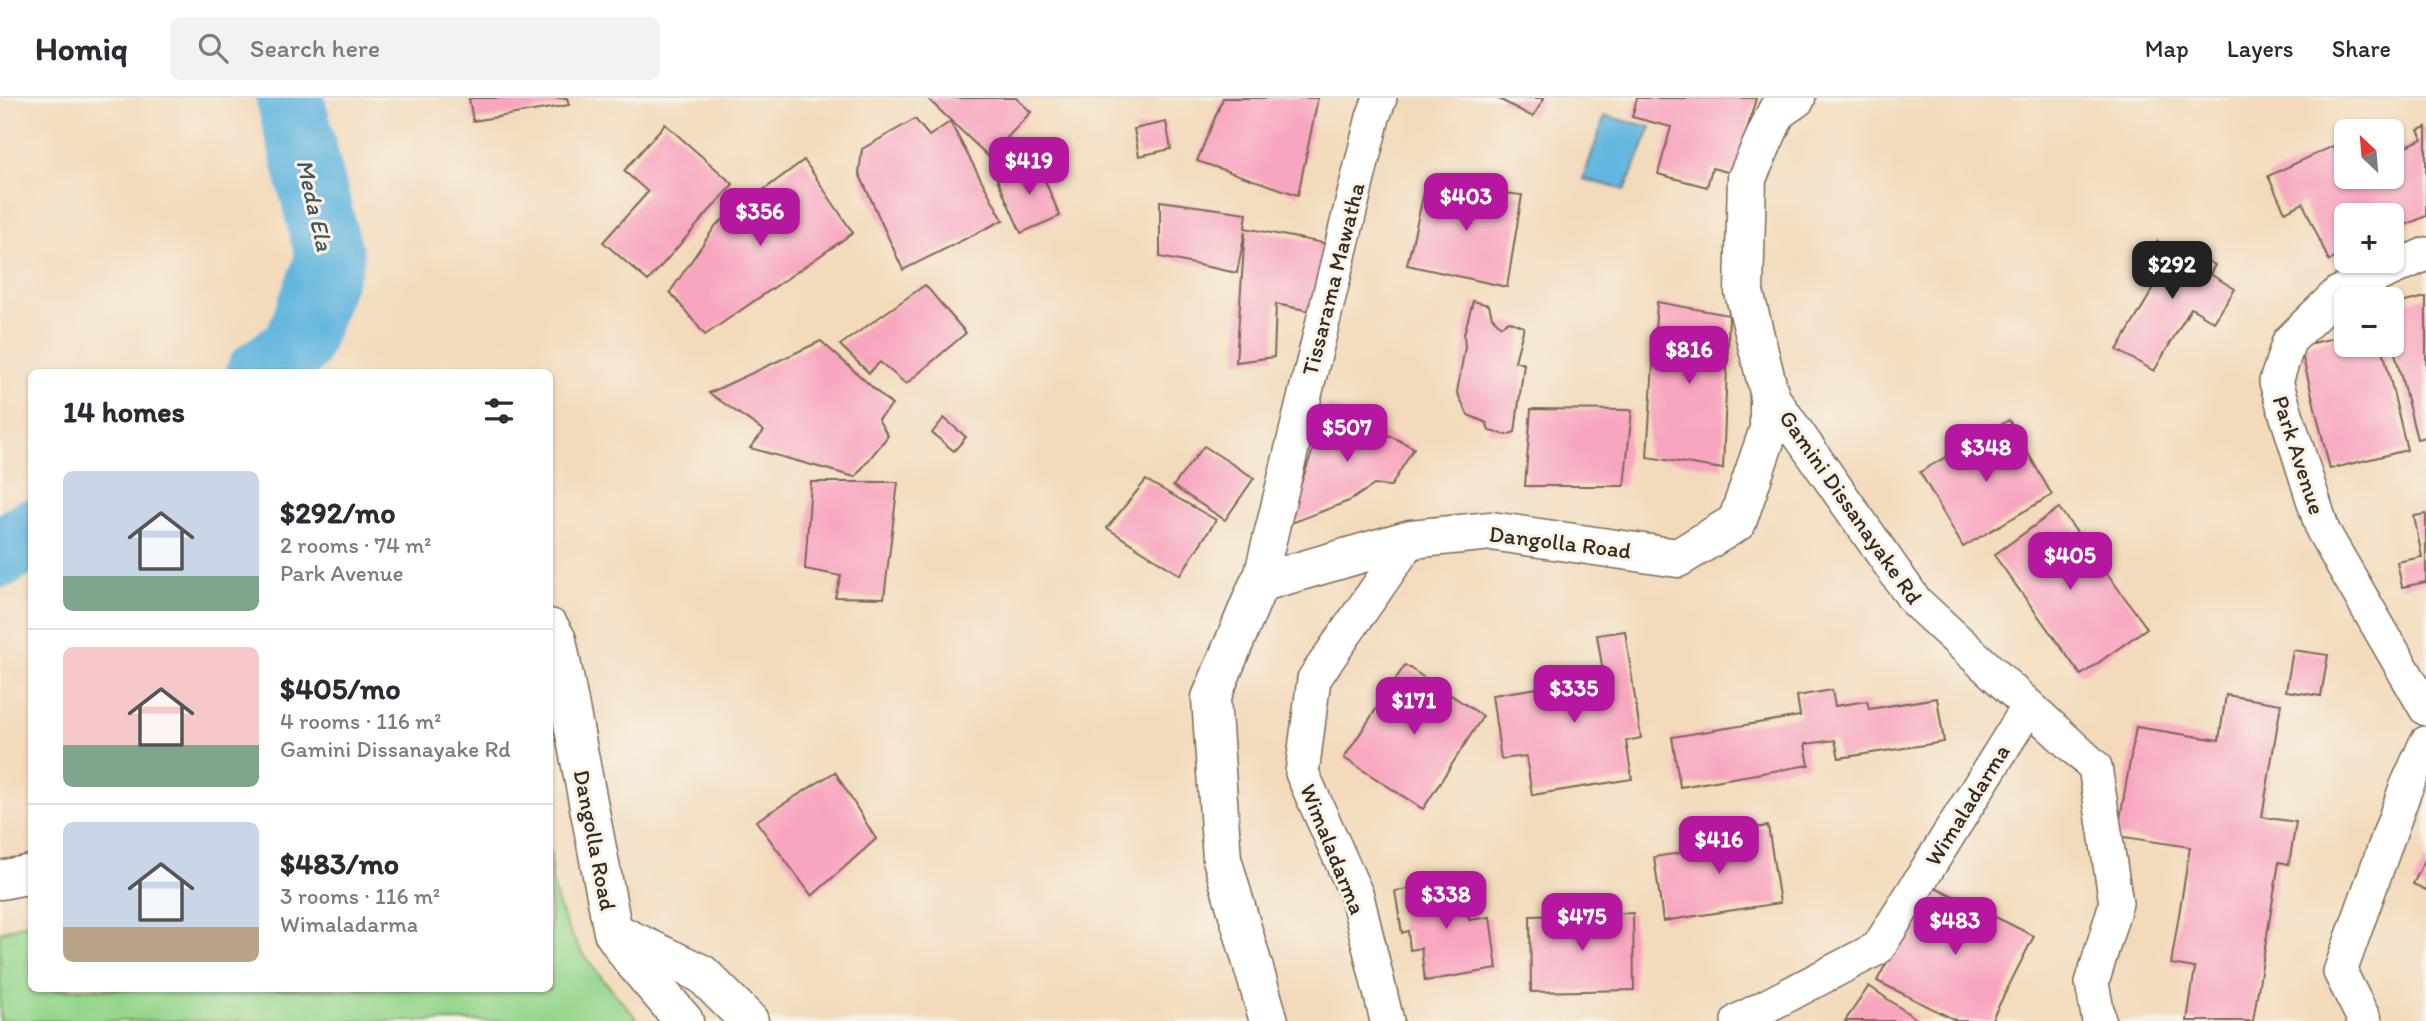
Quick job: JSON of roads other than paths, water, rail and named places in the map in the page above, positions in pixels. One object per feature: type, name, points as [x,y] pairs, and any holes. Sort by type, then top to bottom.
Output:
[{"type":"street","name":"Tissarama Mawatha","points":[[1259,583],[1380,98]]},
{"type":"street","name":"Dangolla Road","points":[[1259,583],[1411,539],[1491,531],[1678,558],[1737,522],[1769,429],[1769,392],[1744,292],[1747,178],[1777,111],[1796,98]]},
{"type":"street","name":"Park Avenue","points":[[2426,254],[2338,293],[2289,341],[2276,382],[2323,531],[2426,709]]},
{"type":"street","name":"Gamini Dissanayake Rd","points":[[1769,392],[1916,602],[2095,767],[2116,903],[2092,983],[2099,1021]]},
{"type":"street","name":"Wimaladarma","points":[[1387,1021],[1357,896],[1302,773],[1314,679],[1411,539]]},
{"type":"street","points":[[1259,583],[1211,698],[1222,859],[1269,1021]]},
{"type":"street","name":"Dangolla Road","points":[[553,633],[557,640],[613,932],[702,974],[749,1021]]},
{"type":"street","name":"Wimaladarma","points":[[1738,1021],[1878,948],[2029,706]]},
{"type":"street","points":[[2365,1021],[2340,972],[2405,790],[2426,743]]},
{"type":"street","points":[[0,880],[28,875]]},
{"type":"street","points":[[613,932],[632,960],[684,1021]]},
{"type":"water","points":[[1605,116],[1651,127],[1625,190],[1583,179]]},
{"type":"waterway","name":"Meda Ela","points":[[265,369],[297,346],[330,258],[290,98]]},
{"type":"waterway","name":"Meda Ela","points":[[0,554],[28,535]]}]
